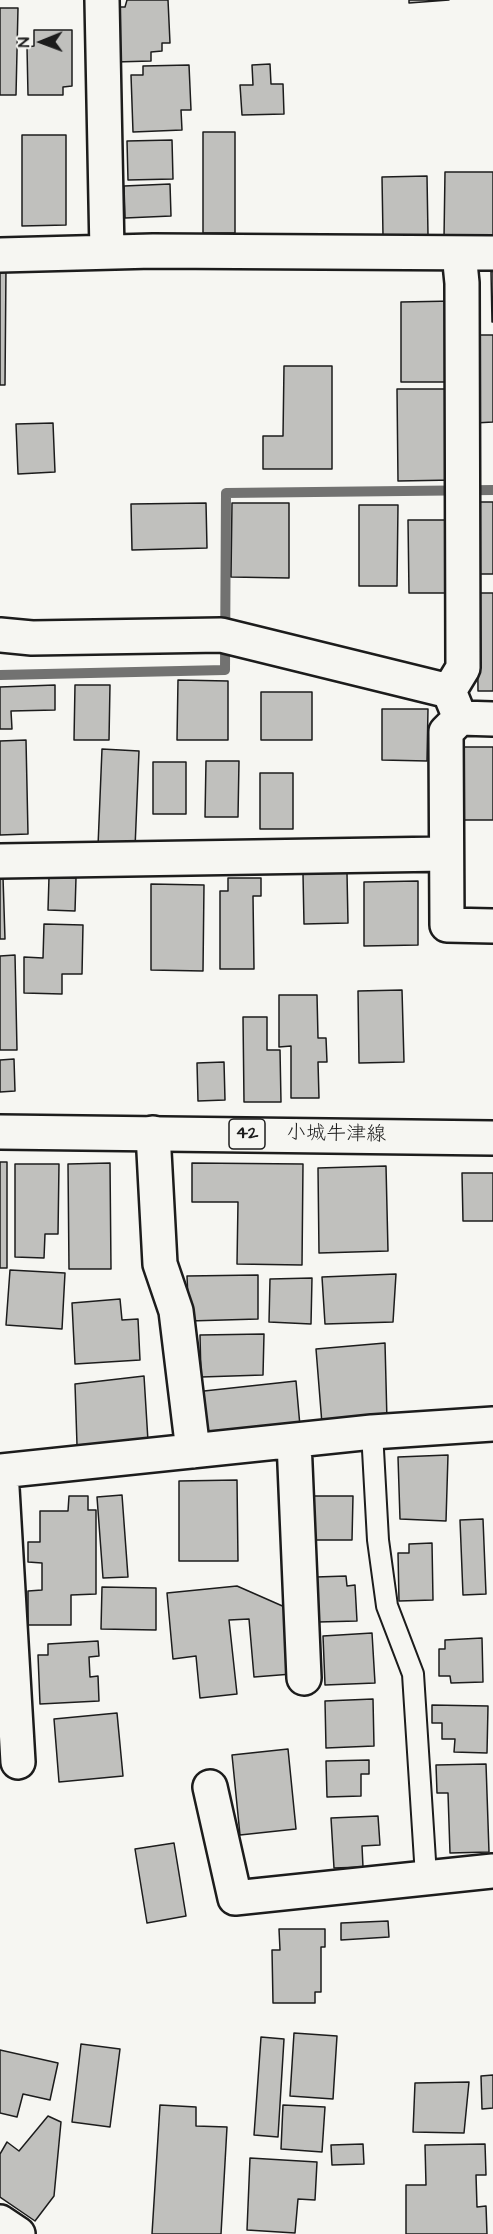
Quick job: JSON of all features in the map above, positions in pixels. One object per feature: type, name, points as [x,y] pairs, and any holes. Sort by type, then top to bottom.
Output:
[{"type":"street","points":[[102,0],[107,252]]},
{"type":"street","points":[[0,255],[107,252],[493,253]]},
{"type":"street","points":[[459,253],[462,283],[463,668],[446,732],[447,925],[493,926]]},
{"type":"street","points":[[0,635],[32,638],[221,634],[455,705],[493,719]]},
{"type":"street","points":[[0,861],[445,854]]},
{"type":"street","name":"小城牛津線","points":[[0,1132],[493,1138]]},
{"type":"street","points":[[153,1133],[160,1264],[176,1311],[193,1451]]},
{"type":"street","points":[[18,1762],[1,1471],[372,1432],[493,1424]]},
{"type":"street","points":[[294,1441],[304,1678]]},
{"type":"street","points":[[210,1787],[236,1898],[426,1876],[493,1871]]},
{"type":"street","points":[[0,2222],[18,2234]]},
{"type":"lane","points":[[372,1432],[378,1540],[387,1606],[413,1674],[426,1876]]},
{"type":"building","points":[[127,0],[168,0],[170,43],[162,43],[162,51],[151,52],[151,61],[115,62],[112,7],[125,7]]},
{"type":"building","points":[[409,0],[449,0],[409,3]]},
{"type":"building","points":[[0,8],[18,8],[16,95],[0,95]]},
{"type":"building","points":[[34,30],[72,30],[72,86],[63,87],[63,95],[28,95],[27,47],[34,46]]},
{"type":"building","points":[[270,64],[271,84],[283,84],[284,114],[242,115],[240,85],[253,85],[252,65]]},
{"type":"building","points":[[189,65],[191,110],[181,110],[182,130],[133,132],[131,75],[143,75],[143,66]]},
{"type":"building","points":[[203,132],[235,132],[235,233],[203,233]]},
{"type":"building","points":[[22,135],[66,135],[66,225],[22,226]]},
{"type":"building","points":[[172,140],[173,179],[128,180],[127,141]]},
{"type":"building","points":[[445,172],[493,172],[493,239],[444,238]]},
{"type":"building","points":[[427,176],[428,235],[383,236],[382,177]]},
{"type":"building","points":[[170,184],[171,216],[125,218],[124,186]]},
{"type":"building","points":[[0,268],[6,268],[5,385],[0,385]]},
{"type":"building","points":[[493,271],[493,322],[492,322],[491,272]]},
{"type":"building","points":[[454,301],[455,382],[401,382],[401,302]]},
{"type":"building","points":[[474,335],[493,335],[493,422],[475,423]]},
{"type":"building","points":[[284,366],[332,366],[332,469],[263,469],[263,436],[283,436]]},
{"type":"building","points":[[397,389],[453,389],[454,480],[398,481]]},
{"type":"building","points":[[53,423],[55,472],[18,474],[16,424]]},
{"type":"building","points":[[476,502],[493,502],[493,574],[477,574]]},
{"type":"building","points":[[206,503],[207,548],[132,550],[131,504]]},
{"type":"building","points":[[232,503],[289,503],[289,578],[231,577]]},
{"type":"building","points":[[359,505],[398,505],[397,586],[359,586]]},
{"type":"building","points":[[408,520],[452,520],[451,593],[409,593]]},
{"type":"building","points":[[477,593],[493,593],[493,691],[478,691]]},
{"type":"building","points":[[178,680],[228,681],[228,740],[177,740]]},
{"type":"building","points":[[55,685],[55,710],[11,711],[12,729],[0,729],[0,687]]},
{"type":"building","points":[[75,685],[110,685],[109,740],[74,740]]},
{"type":"building","points":[[261,692],[312,692],[312,740],[261,740]]},
{"type":"building","points":[[382,709],[428,709],[427,761],[382,760]]},
{"type":"building","points":[[26,740],[28,834],[0,835],[0,741]]},
{"type":"building","points":[[457,747],[493,747],[493,820],[457,820]]},
{"type":"building","points":[[102,749],[139,751],[135,848],[98,846]]},
{"type":"building","points":[[206,761],[239,761],[238,817],[205,817]]},
{"type":"building","points":[[153,762],[186,762],[186,814],[153,814]]},
{"type":"building","points":[[260,773],[293,773],[293,829],[260,829]]},
{"type":"building","points":[[347,873],[348,923],[304,924],[303,874]]},
{"type":"building","points":[[3,877],[5,939],[0,939],[0,878]]},
{"type":"building","points":[[49,877],[76,878],[75,911],[48,910]]},
{"type":"building","points":[[228,878],[261,878],[261,896],[253,896],[254,969],[220,969],[220,891],[228,891]]},
{"type":"building","points":[[418,881],[418,945],[364,946],[364,882]]},
{"type":"building","points":[[151,884],[204,885],[203,971],[151,970]]},
{"type":"building","points":[[44,924],[83,925],[82,974],[62,974],[62,994],[24,993],[24,957],[43,958]]},
{"type":"building","points":[[15,955],[17,1050],[0,1050],[0,956]]},
{"type":"building","points":[[402,990],[404,1062],[359,1063],[358,991]]},
{"type":"building","points":[[279,995],[317,995],[318,1038],[326,1038],[327,1062],[318,1062],[319,1098],[291,1098],[291,1046],[279,1047]]},
{"type":"building","points":[[243,1017],[267,1017],[267,1050],[280,1050],[281,1102],[244,1102]]},
{"type":"building","points":[[14,1059],[15,1091],[0,1092],[0,1060]]},
{"type":"building","points":[[224,1062],[225,1100],[198,1101],[197,1063]]},
{"type":"building","points":[[0,1162],[7,1162],[7,1268],[0,1268]]},
{"type":"building","points":[[110,1163],[111,1269],[69,1269],[68,1164]]},
{"type":"building","points":[[192,1163],[303,1164],[302,1265],[237,1264],[238,1202],[192,1202]]},
{"type":"building","points":[[15,1164],[59,1164],[58,1234],[45,1234],[44,1258],[15,1257]]},
{"type":"building","points":[[386,1166],[388,1251],[319,1253],[318,1168]]},
{"type":"building","points":[[462,1173],[493,1173],[493,1221],[463,1221]]},
{"type":"building","points":[[10,1270],[65,1273],[62,1329],[6,1325]]},
{"type":"building","points":[[396,1274],[393,1322],[325,1324],[322,1277]]},
{"type":"building","points":[[258,1275],[258,1319],[189,1321],[187,1276]]},
{"type":"building","points":[[312,1278],[311,1324],[269,1322],[270,1279]]},
{"type":"building","points":[[120,1299],[122,1320],[138,1319],[140,1360],[75,1364],[72,1303]]},
{"type":"building","points":[[264,1334],[263,1375],[201,1377],[200,1335]]},
{"type":"building","points":[[385,1343],[387,1421],[322,1424],[316,1349]]},
{"type":"building","points":[[144,1376],[148,1441],[77,1445],[75,1384]]},
{"type":"building","points":[[296,1381],[300,1426],[206,1436],[204,1391]]},
{"type":"building","points":[[448,1455],[446,1521],[400,1519],[398,1457]]},
{"type":"building","points":[[237,1480],[238,1561],[179,1561],[179,1481]]},
{"type":"building","points":[[122,1495],[128,1577],[103,1578],[97,1497]]},
{"type":"building","points":[[69,1496],[88,1496],[88,1510],[96,1510],[96,1594],[71,1595],[71,1625],[28,1625],[28,1591],[42,1590],[42,1563],[28,1562],[28,1542],[40,1542],[40,1511],[68,1511]]},
{"type":"building","points":[[310,1496],[353,1496],[352,1540],[310,1540]]},
{"type":"building","points":[[483,1519],[486,1594],[463,1595],[460,1520]]},
{"type":"building","points":[[432,1543],[433,1600],[399,1601],[398,1553],[409,1553],[409,1544]]},
{"type":"building","points":[[346,1576],[347,1586],[355,1585],[357,1621],[318,1622],[316,1577]]},
{"type":"building","points":[[237,1586],[287,1608],[292,1674],[254,1677],[249,1619],[229,1620],[237,1694],[200,1698],[196,1656],[173,1659],[167,1593]]},
{"type":"building","points":[[102,1587],[156,1588],[156,1630],[101,1629]]},
{"type":"building","points":[[372,1633],[375,1683],[325,1685],[323,1636]]},
{"type":"building","points":[[482,1638],[483,1682],[451,1683],[450,1676],[439,1676],[439,1649],[445,1649],[445,1640]]},
{"type":"building","points":[[98,1641],[99,1656],[89,1657],[90,1677],[98,1676],[99,1701],[40,1704],[38,1655],[48,1655],[48,1644]]},
{"type":"building","points":[[373,1699],[374,1746],[326,1748],[325,1701]]},
{"type":"building","points":[[432,1705],[488,1706],[487,1753],[454,1752],[455,1739],[442,1739],[442,1723],[432,1723]]},
{"type":"building","points":[[117,1713],[123,1776],[59,1782],[54,1719]]},
{"type":"building","points":[[288,1749],[296,1829],[240,1835],[232,1755]]},
{"type":"building","points":[[369,1760],[369,1774],[361,1774],[361,1796],[327,1797],[326,1761]]},
{"type":"building","points":[[486,1764],[489,1852],[450,1853],[448,1793],[437,1793],[436,1765]]},
{"type":"building","points":[[378,1816],[380,1845],[362,1846],[363,1867],[334,1868],[331,1818]]},
{"type":"building","points":[[174,1843],[186,1916],[147,1923],[135,1849]]},
{"type":"building","points":[[388,1921],[389,1937],[341,1940],[341,1923]]},
{"type":"building","points":[[279,1929],[325,1929],[325,1947],[321,1947],[321,1992],[315,1992],[315,2003],[273,2003],[272,1950],[280,1950]]},
{"type":"building","points":[[294,2033],[337,2036],[333,2099],[290,2096]]},
{"type":"building","points":[[261,2037],[284,2039],[278,2137],[254,2135]]},
{"type":"building","points":[[81,2044],[120,2049],[110,2127],[72,2122]]},
{"type":"building","points":[[0,2050],[58,2063],[50,2100],[23,2094],[17,2117],[0,2113]]},
{"type":"building","points":[[493,2075],[493,2108],[482,2109],[481,2076]]},
{"type":"building","points":[[469,2082],[464,2133],[413,2132],[415,2083]]},
{"type":"building","points":[[160,2105],[196,2107],[196,2126],[227,2127],[221,2234],[152,2234]]},
{"type":"building","points":[[283,2105],[325,2107],[322,2152],[281,2149]]},
{"type":"building","points":[[48,2116],[61,2122],[54,2196],[35,2221],[0,2197],[0,2154],[7,2142],[19,2151]]},
{"type":"building","points":[[363,2144],[364,2164],[332,2165],[331,2145]]},
{"type":"building","points":[[485,2144],[486,2175],[476,2175],[477,2207],[486,2206],[487,2234],[406,2234],[406,2185],[426,2185],[425,2145]]},
{"type":"building","points":[[250,2158],[317,2162],[315,2200],[298,2199],[295,2233],[247,2230]]},
{"type":"waterway","points":[[0,675],[225,670],[226,493],[493,490]]}]
